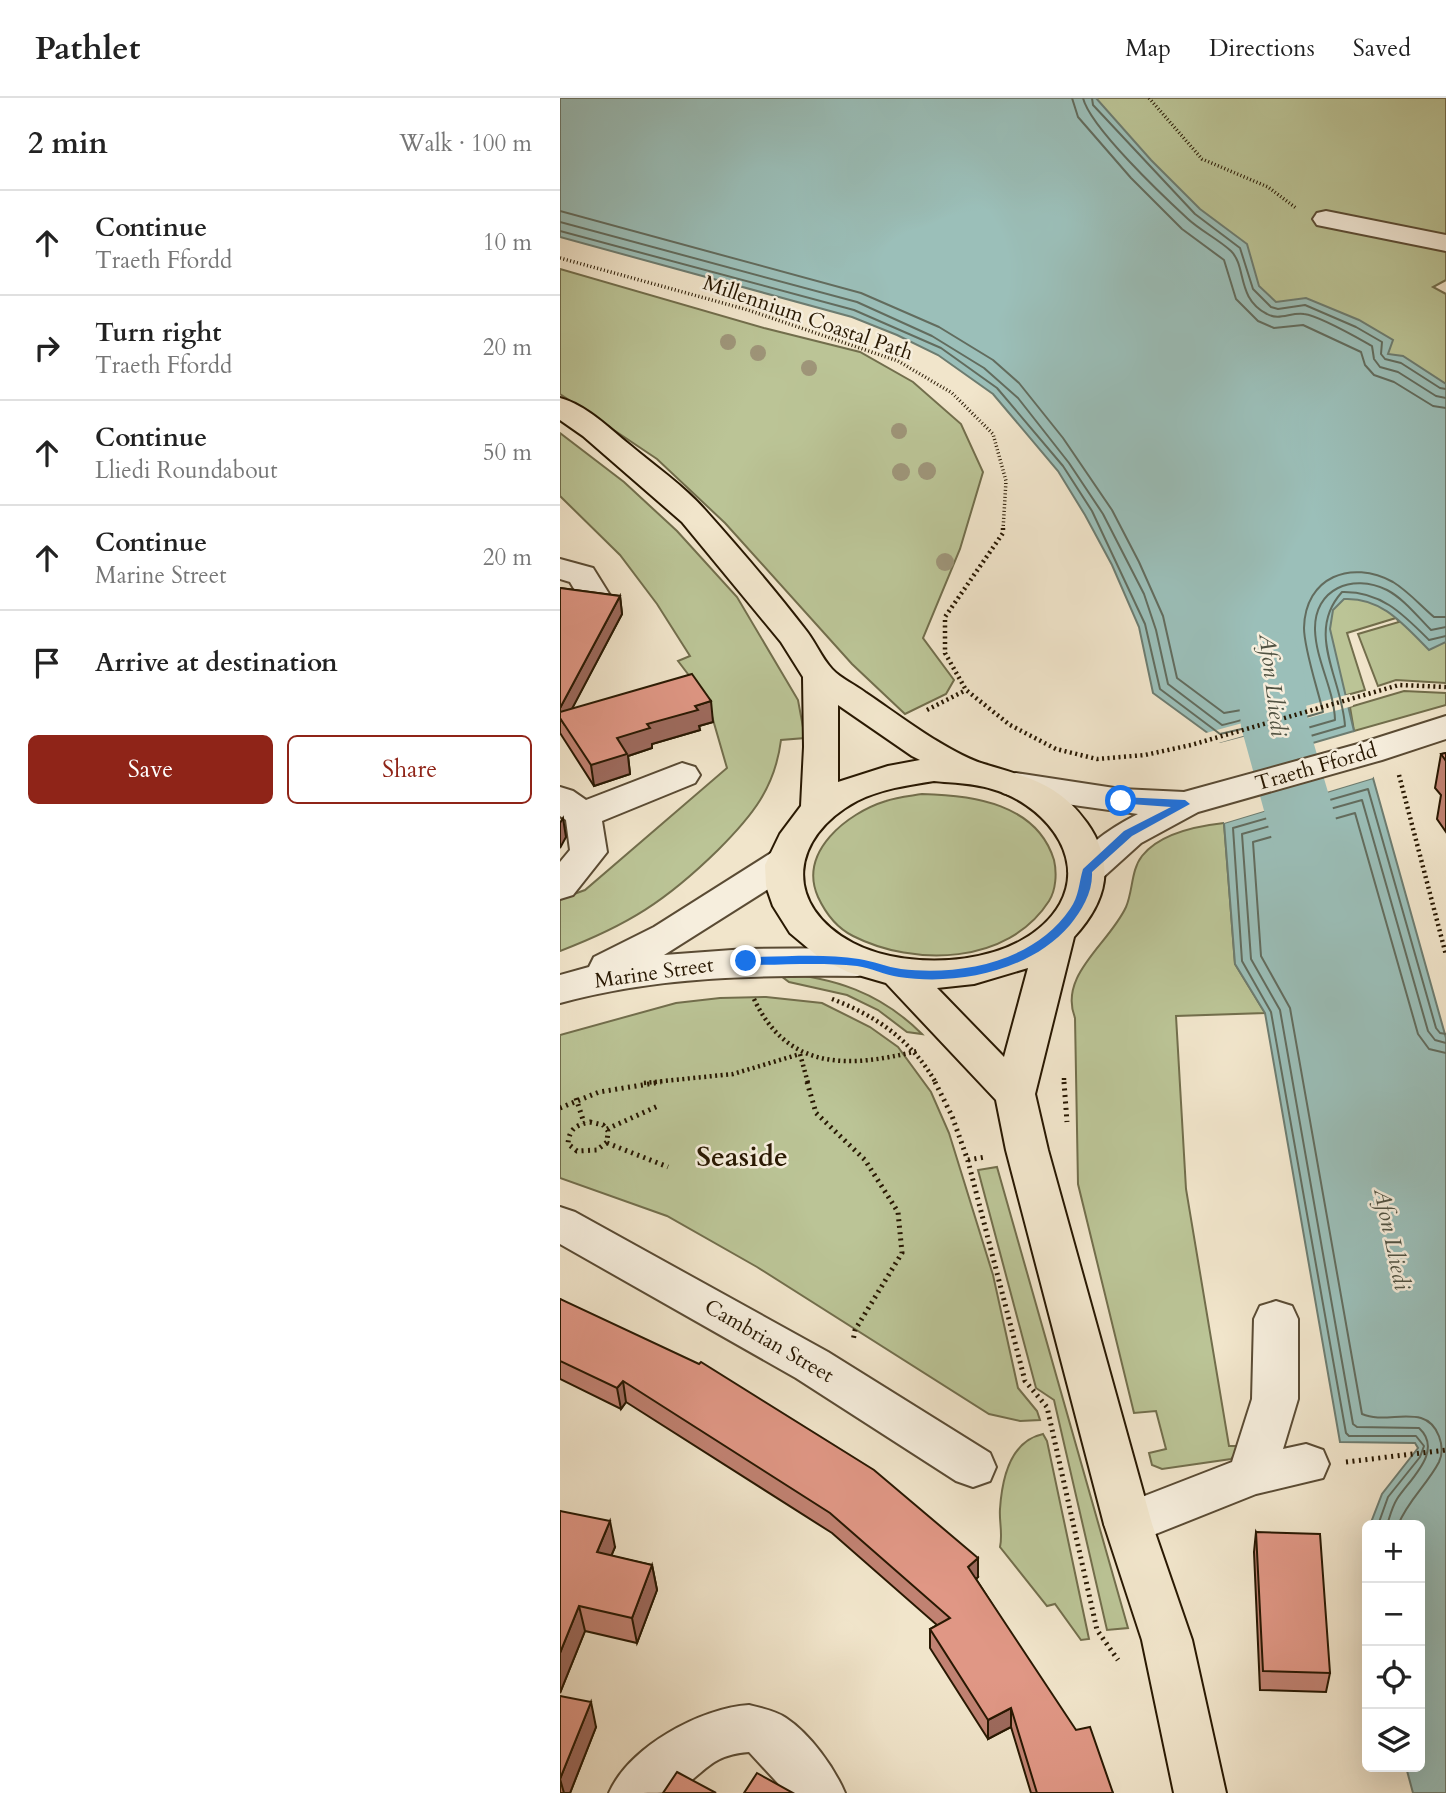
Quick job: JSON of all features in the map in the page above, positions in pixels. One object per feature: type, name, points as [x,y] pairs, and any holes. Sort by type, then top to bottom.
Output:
[{"type":"main road","points":[[560,407],[594,430],[694,515],[794,637],[820,677],[924,748],[977,774]]},
{"type":"main road","points":[[819,808],[822,747],[820,677]]},
{"type":"main road","points":[[934,770],[977,774],[1017,785],[1050,803],[1074,828],[1086,854],[1087,882],[1077,909],[1056,934],[1025,954],[987,969],[943,975],[899,973],[858,962],[824,944],[799,920],[785,892],[784,862],[796,833],[819,808],[852,788],[891,776],[934,770]]},
{"type":"main road","points":[[1056,934],[1015,1094],[1027,1150],[1128,1524],[1167,1640],[1200,1793]]},
{"type":"main road","points":[[899,973],[1015,1094]]},
{"type":"street","points":[[1326,219],[1446,243]]},
{"type":"street","points":[[560,569],[582,575],[595,597]]},
{"type":"street","name":"Traeth Ffordd","points":[[1087,871],[1128,834],[1185,804],[1383,758],[1446,727]]},
{"type":"street","points":[[560,886],[589,852],[572,807],[682,775]]},
{"type":"street","name":"Traeth Ffordd","points":[[1017,785],[1121,801],[1185,804]]},
{"type":"street","name":"Marine Street","points":[[568,987],[668,936],[784,862]]},
{"type":"street","name":"Marine Street","points":[[568,987],[649,971],[746,961],[858,962]]},
{"type":"street","name":"Cambrian Street","points":[[560,1224],[800,1358],[973,1467]]},
{"type":"street","points":[[1252,1475],[1275,1399],[1276,1319]]},
{"type":"street","points":[[1128,1524],[1252,1475],[1321,1464]]},
{"type":"street","points":[[635,1793],[664,1765],[728,1729],[749,1726],[767,1733],[819,1793]]},
{"type":"path","points":[[1149,98],[1202,159],[1235,170],[1268,187],[1292,206],[1326,219]]},
{"type":"path","name":"Millennium Coastal Path","points":[[560,258],[748,310],[898,361],[952,393],[993,434],[1006,481],[1003,533],[945,617],[945,653],[966,690],[1010,725],[1056,749],[1097,759],[1145,755],[1399,685],[1446,687]]},
{"type":"path","points":[[925,711],[966,690]]},
{"type":"path","points":[[1383,758],[1446,955]]},
{"type":"path","points":[[752,997],[772,1030],[800,1054],[816,1113],[865,1160],[898,1212],[902,1253],[855,1330],[846,1387]]},
{"type":"path","points":[[828,998],[849,1005],[878,1021],[915,1051],[940,1091],[968,1160],[1025,1381],[1047,1407],[1097,1630],[1118,1660]]},
{"type":"path","points":[[560,1108],[576,1098],[627,1084],[725,1076],[800,1054],[831,1060],[879,1060],[915,1051]]},
{"type":"path","points":[[576,1098],[584,1123]]},
{"type":"path","points":[[607,1129],[659,1106]]},
{"type":"path","points":[[584,1123],[597,1123],[609,1133],[607,1143],[590,1153],[572,1148],[568,1144],[569,1134],[584,1123]]},
{"type":"path","points":[[607,1143],[668,1167]]},
{"type":"path","points":[[1321,1464],[1446,1450]]},
{"type":"green space","points":[[934,98],[1446,98],[1446,280],[1433,287],[1446,294],[1446,555]]},
{"type":"green space","points":[[560,269],[764,328],[860,352],[913,382],[961,424],[983,472],[960,549],[923,638],[954,680],[946,694],[905,714],[852,664],[725,523],[657,459],[560,394]]},
{"type":"green space","points":[[560,433],[624,482],[677,531],[737,597],[798,700],[805,738],[781,740],[773,773],[751,813],[718,850],[681,884],[626,921],[560,951],[560,899],[585,890],[727,768],[707,699],[678,661],[690,656],[657,604],[620,555],[560,496]]},
{"type":"green space","points":[[1446,578],[1446,683],[1396,680],[1378,686],[1358,634],[1399,622],[1396,618],[1347,633],[1365,690],[1347,695],[1350,707],[1294,584]]},
{"type":"green space","points":[[1404,691],[1446,693],[1446,705],[1354,731],[1350,707]]},
{"type":"green space","points":[[922,794],[962,797],[1001,806],[1033,826],[1046,841],[1054,860],[1056,876],[1051,897],[1031,922],[1010,938],[985,948],[958,954],[904,953],[877,946],[847,933],[824,908],[814,880],[815,865],[820,850],[830,837],[842,825],[871,807]]},
{"type":"green space","points":[[1224,823],[1235,964],[1265,1013],[1176,1016],[1186,1189],[1229,1446],[1241,1446],[1231,1459],[1162,1469],[1152,1465],[1149,1453],[1166,1449],[1156,1411],[1134,1413],[1078,1184],[1073,988],[1088,960],[1126,907],[1136,868],[1142,856],[1169,836],[1202,826]]},
{"type":"green space","points":[[777,973],[818,978],[856,990],[890,1008],[922,1034],[907,1032],[878,1010],[847,995],[789,982]]},
{"type":"green space","points":[[766,997],[822,1003],[870,1027],[898,1047],[931,1092],[949,1133],[993,1275],[1018,1388],[1037,1411],[1040,1420],[1020,1421],[989,1414],[757,1267],[667,1216],[560,1178],[560,1035],[676,1003]]},
{"type":"green space","points":[[997,1167],[1128,1628],[1107,1630],[1054,1400],[1036,1388],[978,1170]]},
{"type":"green space","points":[[1043,1434],[1047,1441],[1089,1639],[1081,1640],[1055,1604],[1047,1606],[1000,1547],[1001,1497],[1010,1463],[1023,1444]]},
{"type":"water","points":[[560,98],[1096,98],[1151,160],[1200,209],[1247,244],[1259,286],[1276,302],[1306,298],[1359,320],[1393,340],[1388,354],[1403,356],[1446,384],[1446,642],[1429,650],[1401,622],[1381,608],[1358,600],[1344,599],[1333,610],[1330,629],[1354,731],[1268,756],[1262,731],[1220,742],[1153,693],[1139,627],[1112,565],[1058,471],[993,394],[938,355],[852,317],[560,237]]},
{"type":"water","points":[[1373,778],[1446,1038],[1446,1793],[1413,1793],[1407,1772],[1425,1772],[1425,1520],[1372,1520],[1382,1494],[1418,1448],[1415,1443],[1340,1442],[1265,1013],[1235,964],[1224,823]]},
{"type":"pier","points":[[1350,694],[1353,706],[1215,744],[1202,734]]},
{"type":"pier","points":[[1372,775],[1373,778],[1224,823],[1224,819]]},
{"type":"building","points":[[560,588],[620,596],[560,708]]},
{"type":"building","points":[[692,674],[711,701],[695,706],[698,710],[647,724],[650,728],[617,738],[627,754],[591,765],[560,718],[560,712]]},
{"type":"building","points":[[560,1299],[699,1364],[701,1362],[874,1470],[978,1558],[968,1567],[1076,1730],[1090,1727],[1113,1793],[1037,1793],[1011,1708],[988,1720],[930,1629],[950,1618],[830,1513],[623,1381],[617,1388],[560,1361]]},
{"type":"building","points":[[560,1511],[610,1521],[597,1552],[652,1565],[632,1618],[579,1606],[560,1653]]},
{"type":"building","points":[[1256,1532],[1320,1534],[1330,1673],[1263,1671]]},
{"type":"building","points":[[560,1696],[591,1702],[560,1779]]},
{"type":"building","points":[[677,1772],[716,1793],[663,1793]]},
{"type":"building","points":[[757,1773],[793,1793],[744,1793]]},
{"type":"waterway","name":"Afon Lliedi","points":[[1268,650],[1275,727],[1309,843],[1321,903]]},
{"type":"district","name":"Seaside","points":[[742,1157]]},
{"type":"route","points":[[746,961],[858,962],[899,973],[943,975],[987,969],[1025,954],[1056,934],[1077,909],[1087,882],[1087,871],[1128,834],[1185,804],[1121,801]]}]
